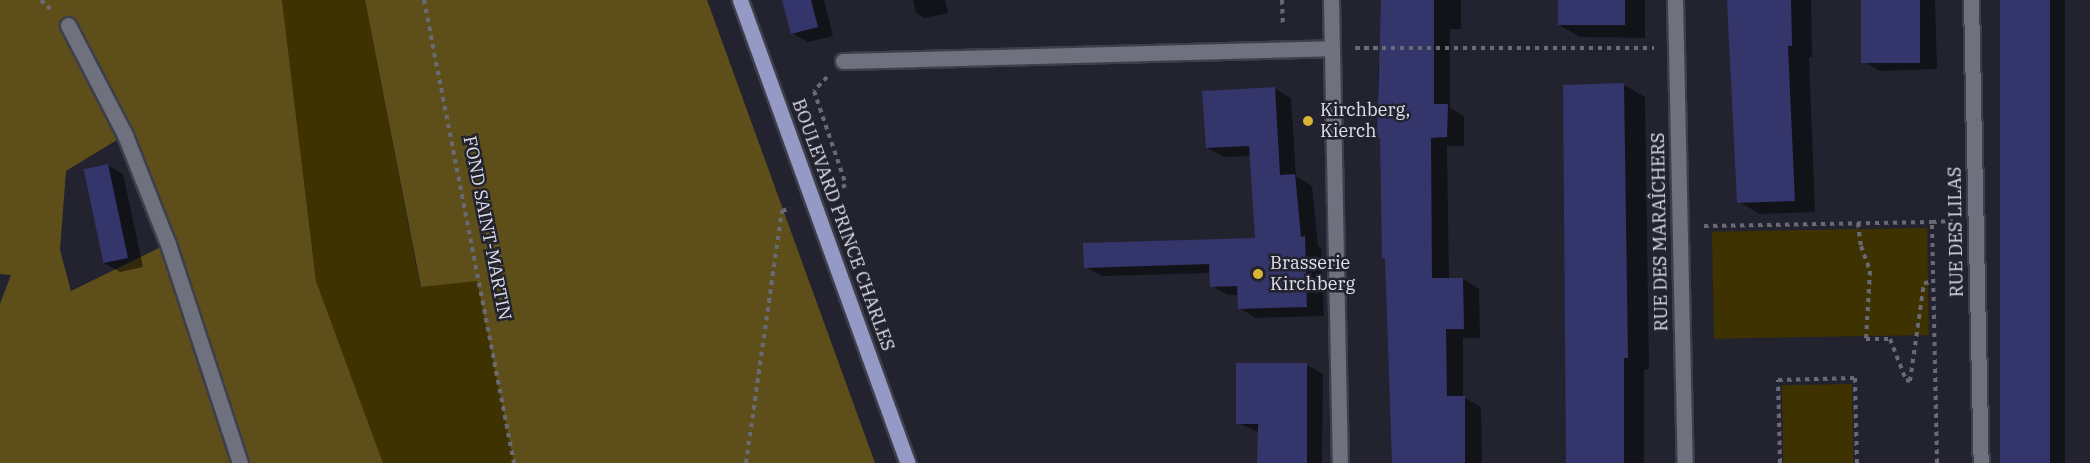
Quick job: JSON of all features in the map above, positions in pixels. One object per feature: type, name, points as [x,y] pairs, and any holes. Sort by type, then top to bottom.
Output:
[{"type":"main road","name":"BOULEVARD PRINCE CHARLES","points":[[740,0],[908,463]]},
{"type":"street","points":[[1331,0],[1340,463]]},
{"type":"street","name":"RUE DES MARAÎCHERS","points":[[1675,0],[1685,463]]},
{"type":"street","name":"RUE DES LILAS","points":[[1971,0],[1981,463]]},
{"type":"street","points":[[68,25],[94,70],[138,168],[168,244],[240,463]]},
{"type":"street","points":[[843,61],[1332,48]]},
{"type":"path","name":"FOND SAINT-MARTIN","points":[[424,0],[514,463]]},
{"type":"path","points":[[1355,48],[1675,48]]},
{"type":"path","points":[[746,463],[782,211],[846,185],[814,91],[843,61]]},
{"type":"path","points":[[1679,227],[1975,221]]},
{"type":"path","points":[[1932,222],[1937,463]]},
{"type":"path","points":[[1858,223],[1870,271],[1866,339],[1890,339],[1906,380],[1910,381],[1924,283],[1933,282]]},
{"type":"path","points":[[1780,463],[1779,380],[1855,378],[1857,463]]},
{"type":"shaded area","points":[[0,0],[282,0],[316,281],[383,463],[0,463],[0,304],[11,275],[0,274]],"holes":[[[125,135],[167,244],[71,291],[60,250],[66,171]]]},
{"type":"shaded area","points":[[282,0],[365,0],[420,286],[477,280],[514,463],[383,463],[316,281]]},
{"type":"shaded area","points":[[365,0],[707,0],[875,463],[514,463],[477,281],[421,287]]},
{"type":"shaded area","points":[[1927,228],[1929,335],[1714,339],[1712,232]]},
{"type":"shaded area","points":[[1852,384],[1853,463],[1783,463],[1782,385]]},
{"type":"building","points":[[782,0],[811,0],[818,27],[791,34]]},
{"type":"building","points":[[1381,0],[1434,0],[1434,104],[1448,104],[1447,137],[1431,138],[1432,278],[1463,278],[1464,329],[1446,329],[1447,396],[1465,396],[1465,463],[1392,463],[1385,258],[1382,258],[1380,138],[1377,138]]},
{"type":"building","points":[[1558,0],[1625,0],[1625,25],[1558,25]]},
{"type":"building","points":[[1727,0],[1791,0],[1792,46],[1788,46],[1795,201],[1737,203]]},
{"type":"building","points":[[1861,0],[1920,0],[1920,63],[1861,63]]},
{"type":"building","points":[[2000,0],[2050,0],[2050,463],[2000,463]]},
{"type":"building","points":[[1624,83],[1628,358],[1624,358],[1624,463],[1566,463],[1563,85]]},
{"type":"building","points":[[1275,87],[1280,175],[1295,174],[1301,237],[1305,236],[1307,307],[1238,309],[1237,286],[1210,287],[1209,264],[1084,268],[1083,243],[1255,238],[1249,146],[1206,148],[1202,91]]},
{"type":"building","points":[[108,164],[128,258],[104,263],[84,169]]},
{"type":"building","points":[[1236,363],[1307,363],[1307,463],[1257,463],[1258,424],[1236,424]]},
{"type":"place","name":"Kirchberg, Kierch","points":[[1308,121]]},
{"type":"place","name":"Brasserie Kirchberg","points":[[1258,274]]}]
